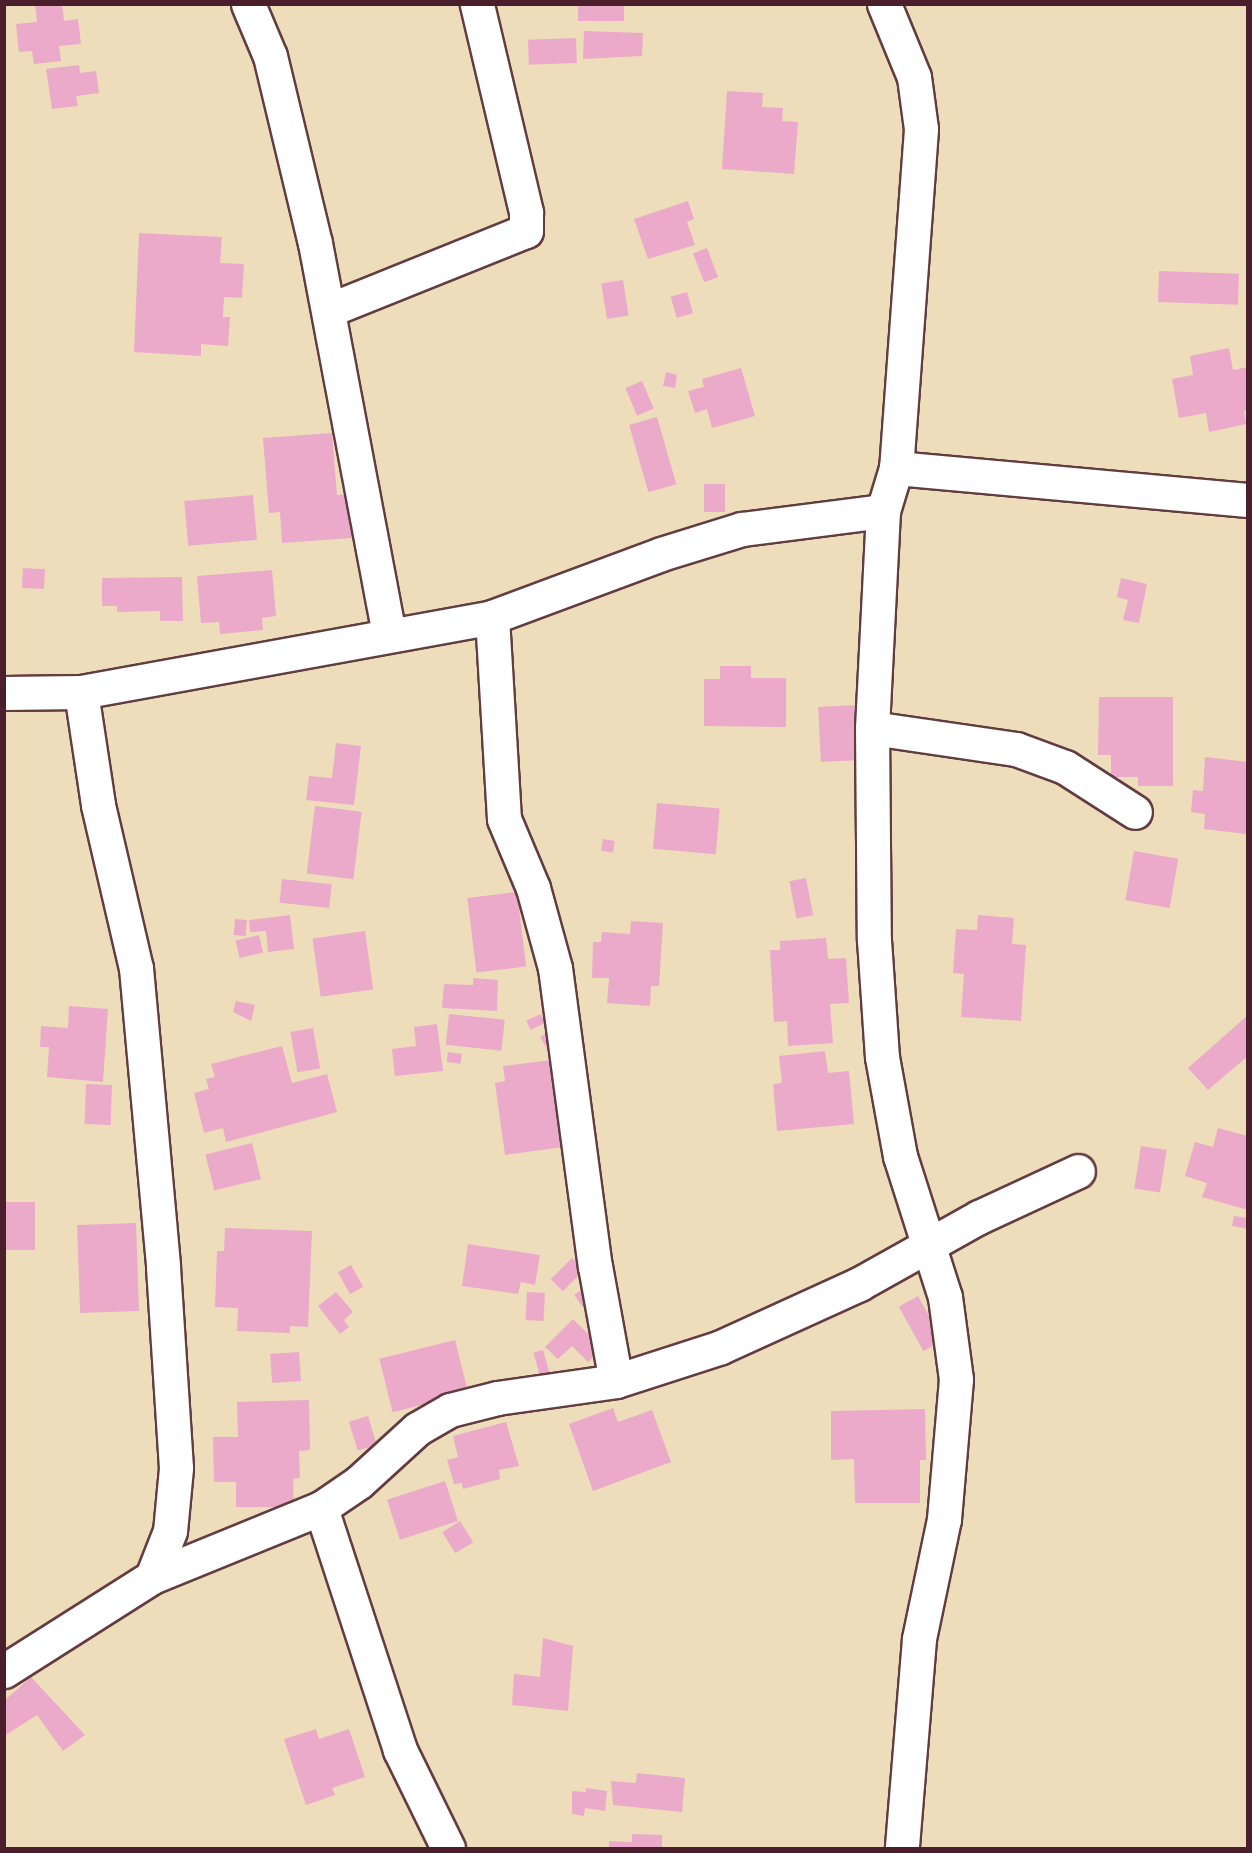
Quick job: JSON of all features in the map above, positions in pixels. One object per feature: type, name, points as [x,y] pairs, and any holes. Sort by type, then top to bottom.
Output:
[{"type":"street","points":[[248,4],[270,56],[329,310],[389,635]]},
{"type":"street","points":[[329,310],[526,231],[526,212],[477,4]]},
{"type":"street","points":[[884,4],[914,77],[921,129],[896,468],[883,511],[872,728],[874,939],[882,1057],[900,1156],[926,1247],[945,1297],[956,1379],[944,1519],[919,1639],[902,1848]]},
{"type":"street","points":[[896,468],[1248,500]]},
{"type":"street","points":[[4,693],[81,692],[492,617],[661,554],[742,529],[883,511]]},
{"type":"street","points":[[492,617],[504,819],[533,888],[555,968],[595,1266],[616,1381]]},
{"type":"street","points":[[81,692],[98,805],[137,978],[163,1267],[176,1468],[170,1531],[152,1577]]},
{"type":"street","points":[[872,728],[1016,749],[1065,767],[1135,812]]},
{"type":"street","points":[[4,1671],[152,1577],[321,1508],[359,1482],[417,1429],[450,1410],[497,1398],[616,1381],[721,1347],[859,1284],[1016,1198],[1078,1171]]},
{"type":"street","points":[[321,1508],[400,1750],[448,1848]]},
{"type":"building","points":[[35,4],[62,4],[64,21],[78,19],[81,44],[59,46],[61,61],[34,64],[32,51],[19,52],[16,24],[37,22]]},
{"type":"building","points":[[578,4],[624,4],[624,21],[578,21]]},
{"type":"building","points":[[584,31],[643,33],[642,56],[583,59]]},
{"type":"building","points":[[576,38],[577,63],[529,65],[528,40]]},
{"type":"building","points":[[79,65],[80,73],[96,71],[99,93],[76,96],[78,106],[52,109],[46,69]]},
{"type":"building","points":[[727,91],[763,93],[762,107],[783,108],[782,121],[798,122],[794,174],[722,169]]},
{"type":"building","points":[[688,201],[694,219],[687,222],[695,245],[648,259],[634,219]]},
{"type":"building","points":[[139,233],[222,237],[220,263],[244,264],[242,298],[224,297],[223,317],[230,317],[228,346],[201,344],[201,356],[134,352]]},
{"type":"building","points":[[707,248],[718,277],[704,282],[693,253]]},
{"type":"building","points":[[1159,271],[1239,274],[1238,305],[1158,302]]},
{"type":"building","points":[[623,280],[629,316],[607,319],[601,283]]},
{"type":"building","points":[[687,292],[693,313],[677,318],[671,297]]},
{"type":"building","points":[[1229,348],[1233,370],[1248,367],[1248,410],[1244,411],[1246,424],[1209,432],[1206,413],[1179,418],[1172,379],[1193,375],[1190,356]]},
{"type":"building","points":[[741,368],[755,416],[712,428],[707,409],[695,413],[688,391],[704,387],[702,379]]},
{"type":"building","points":[[666,372],[677,375],[675,388],[663,386]]},
{"type":"building","points":[[642,381],[654,409],[637,416],[625,388]]},
{"type":"building","points":[[657,417],[676,484],[648,492],[629,425]]},
{"type":"building","points":[[332,433],[337,495],[348,494],[352,538],[282,543],[280,512],[269,513],[263,438]]},
{"type":"building","points":[[704,484],[725,484],[725,512],[704,512]]},
{"type":"building","points":[[253,495],[257,540],[188,546],[184,501]]},
{"type":"building","points":[[23,568],[45,569],[44,589],[22,588]]},
{"type":"building","points":[[272,570],[276,616],[262,618],[263,630],[220,634],[219,622],[201,623],[197,576]]},
{"type":"building","points":[[182,577],[183,621],[160,621],[160,611],[117,612],[117,606],[102,606],[102,578]]},
{"type":"building","points":[[1121,578],[1147,584],[1139,623],[1123,620],[1128,600],[1117,597]]},
{"type":"building","points":[[720,666],[751,666],[751,678],[786,678],[786,727],[704,726],[704,679],[720,679]]},
{"type":"building","points":[[1099,697],[1173,697],[1173,786],[1138,786],[1138,777],[1111,777],[1111,755],[1098,755]]},
{"type":"building","points":[[857,705],[860,760],[821,762],[818,707]]},
{"type":"building","points":[[336,743],[361,746],[354,805],[306,800],[309,776],[332,778]]},
{"type":"building","points":[[1205,757],[1248,762],[1246,834],[1204,829],[1205,814],[1191,812],[1193,790],[1203,791]]},
{"type":"building","points":[[657,803],[720,808],[716,854],[653,849]]},
{"type":"building","points":[[315,806],[362,812],[353,879],[307,873]]},
{"type":"building","points":[[603,839],[615,841],[613,853],[601,851]]},
{"type":"building","points":[[1134,851],[1178,859],[1170,908],[1125,900]]},
{"type":"building","points":[[806,878],[813,915],[797,919],[789,881]]},
{"type":"building","points":[[282,879],[332,884],[329,908],[279,903]]},
{"type":"building","points":[[517,892],[526,966],[477,973],[467,898]]},
{"type":"building","points":[[290,915],[294,949],[268,952],[266,931],[250,932],[249,920]]},
{"type":"building","points":[[978,915],[1014,918],[1012,944],[1026,945],[1021,1021],[961,1017],[964,974],[953,973],[956,929],[977,930]]},
{"type":"building","points":[[235,919],[247,920],[246,936],[234,935]]},
{"type":"building","points":[[631,921],[663,923],[659,986],[651,986],[650,1006],[607,1003],[609,978],[592,978],[593,942],[601,942],[602,932],[630,934]]},
{"type":"building","points":[[365,931],[373,989],[321,997],[313,938]]},
{"type":"building","points":[[259,935],[263,953],[240,958],[236,940]]},
{"type":"building","points":[[826,938],[828,959],[846,958],[849,1003],[830,1004],[833,1043],[788,1046],[787,1021],[774,1022],[770,950],[780,950],[780,941]]},
{"type":"building","points":[[473,978],[498,980],[497,1011],[442,1008],[444,984],[473,985]]},
{"type":"building","points":[[236,1001],[255,1005],[251,1021],[233,1012]]},
{"type":"building","points":[[69,1006],[108,1009],[103,1082],[47,1077],[49,1047],[40,1047],[41,1026],[68,1028]]},
{"type":"building","points":[[449,1014],[505,1020],[501,1051],[446,1045]]},
{"type":"building","points":[[541,1014],[545,1023],[530,1030],[526,1021]]},
{"type":"building","points":[[1248,1015],[1248,1056],[1208,1090],[1188,1068]]},
{"type":"building","points":[[437,1024],[443,1071],[395,1076],[392,1049],[416,1046],[414,1027]]},
{"type":"building","points":[[313,1028],[320,1068],[297,1072],[290,1032]]},
{"type":"building","points":[[547,1033],[553,1043],[546,1047],[540,1037]]},
{"type":"building","points":[[282,1046],[292,1083],[327,1074],[337,1112],[226,1142],[223,1128],[204,1133],[194,1093],[209,1089],[206,1079],[215,1077],[211,1064]]},
{"type":"building","points":[[825,1051],[828,1073],[849,1071],[854,1124],[777,1131],[773,1084],[782,1083],[779,1056]]},
{"type":"building","points":[[448,1052],[462,1054],[460,1064],[447,1062]]},
{"type":"building","points":[[551,1060],[564,1147],[505,1155],[495,1083],[505,1081],[503,1066]]},
{"type":"building","points":[[86,1084],[112,1085],[111,1125],[85,1124]]},
{"type":"building","points":[[1218,1128],[1248,1136],[1248,1210],[1202,1197],[1207,1183],[1185,1176],[1195,1142],[1213,1147]]},
{"type":"building","points":[[252,1143],[261,1179],[214,1191],[205,1155]]},
{"type":"building","points":[[1141,1146],[1167,1150],[1160,1193],[1134,1188]]},
{"type":"building","points":[[4,1202],[35,1202],[35,1250],[4,1250]]},
{"type":"building","points":[[1234,1216],[1248,1218],[1248,1229],[1232,1226]]},
{"type":"building","points":[[136,1223],[139,1311],[80,1313],[77,1225]]},
{"type":"building","points":[[225,1228],[312,1231],[308,1327],[290,1326],[290,1333],[237,1331],[238,1308],[215,1307],[217,1251],[224,1251]]},
{"type":"building","points":[[468,1244],[540,1255],[535,1285],[521,1282],[518,1294],[462,1286]]},
{"type":"building","points":[[572,1258],[584,1270],[563,1291],[551,1279]]},
{"type":"building","points":[[351,1265],[363,1287],[350,1294],[338,1272]]},
{"type":"building","points":[[584,1288],[593,1301],[583,1308],[574,1295]]},
{"type":"building","points":[[336,1292],[353,1312],[344,1320],[349,1327],[340,1334],[318,1306]]},
{"type":"building","points":[[527,1292],[545,1293],[544,1321],[526,1320]]},
{"type":"building","points":[[918,1296],[943,1341],[923,1351],[899,1307]]},
{"type":"building","points":[[573,1319],[602,1348],[588,1362],[572,1346],[558,1359],[545,1347]]},
{"type":"building","points":[[455,1340],[468,1393],[393,1412],[379,1359]]},
{"type":"building","points":[[543,1350],[551,1378],[541,1381],[533,1353]]},
{"type":"building","points":[[299,1352],[301,1381],[272,1383],[270,1354]]},
{"type":"building","points":[[309,1400],[310,1450],[299,1451],[300,1478],[293,1479],[294,1507],[236,1507],[236,1482],[214,1482],[213,1437],[238,1437],[237,1402]]},
{"type":"building","points":[[613,1408],[618,1422],[652,1410],[671,1462],[593,1491],[569,1424]]},
{"type":"building","points":[[925,1409],[926,1460],[920,1460],[920,1503],[855,1503],[854,1459],[831,1460],[831,1411]]},
{"type":"building","points":[[368,1416],[377,1445],[358,1451],[349,1422]]},
{"type":"building","points":[[506,1422],[519,1466],[499,1470],[500,1479],[463,1489],[462,1483],[454,1484],[447,1460],[458,1457],[453,1436]]},
{"type":"building","points":[[445,1481],[458,1521],[400,1540],[387,1500]]},
{"type":"building","points":[[460,1521],[473,1542],[455,1553],[442,1532]]},
{"type":"building","points":[[543,1638],[573,1646],[568,1711],[512,1705],[514,1674],[540,1677]]},
{"type":"building","points":[[31,1677],[85,1735],[63,1751],[37,1715],[4,1736],[4,1701]]},
{"type":"building","points":[[316,1729],[319,1739],[349,1729],[365,1777],[332,1788],[335,1795],[306,1805],[284,1739]]},
{"type":"building","points":[[637,1773],[685,1778],[682,1812],[613,1805],[611,1781],[636,1783]]},
{"type":"building","points":[[586,1788],[607,1791],[605,1811],[585,1808],[584,1816],[572,1814],[572,1791],[586,1792]]},
{"type":"building","points":[[632,1834],[662,1835],[662,1848],[609,1848],[609,1841],[632,1842]]}]
